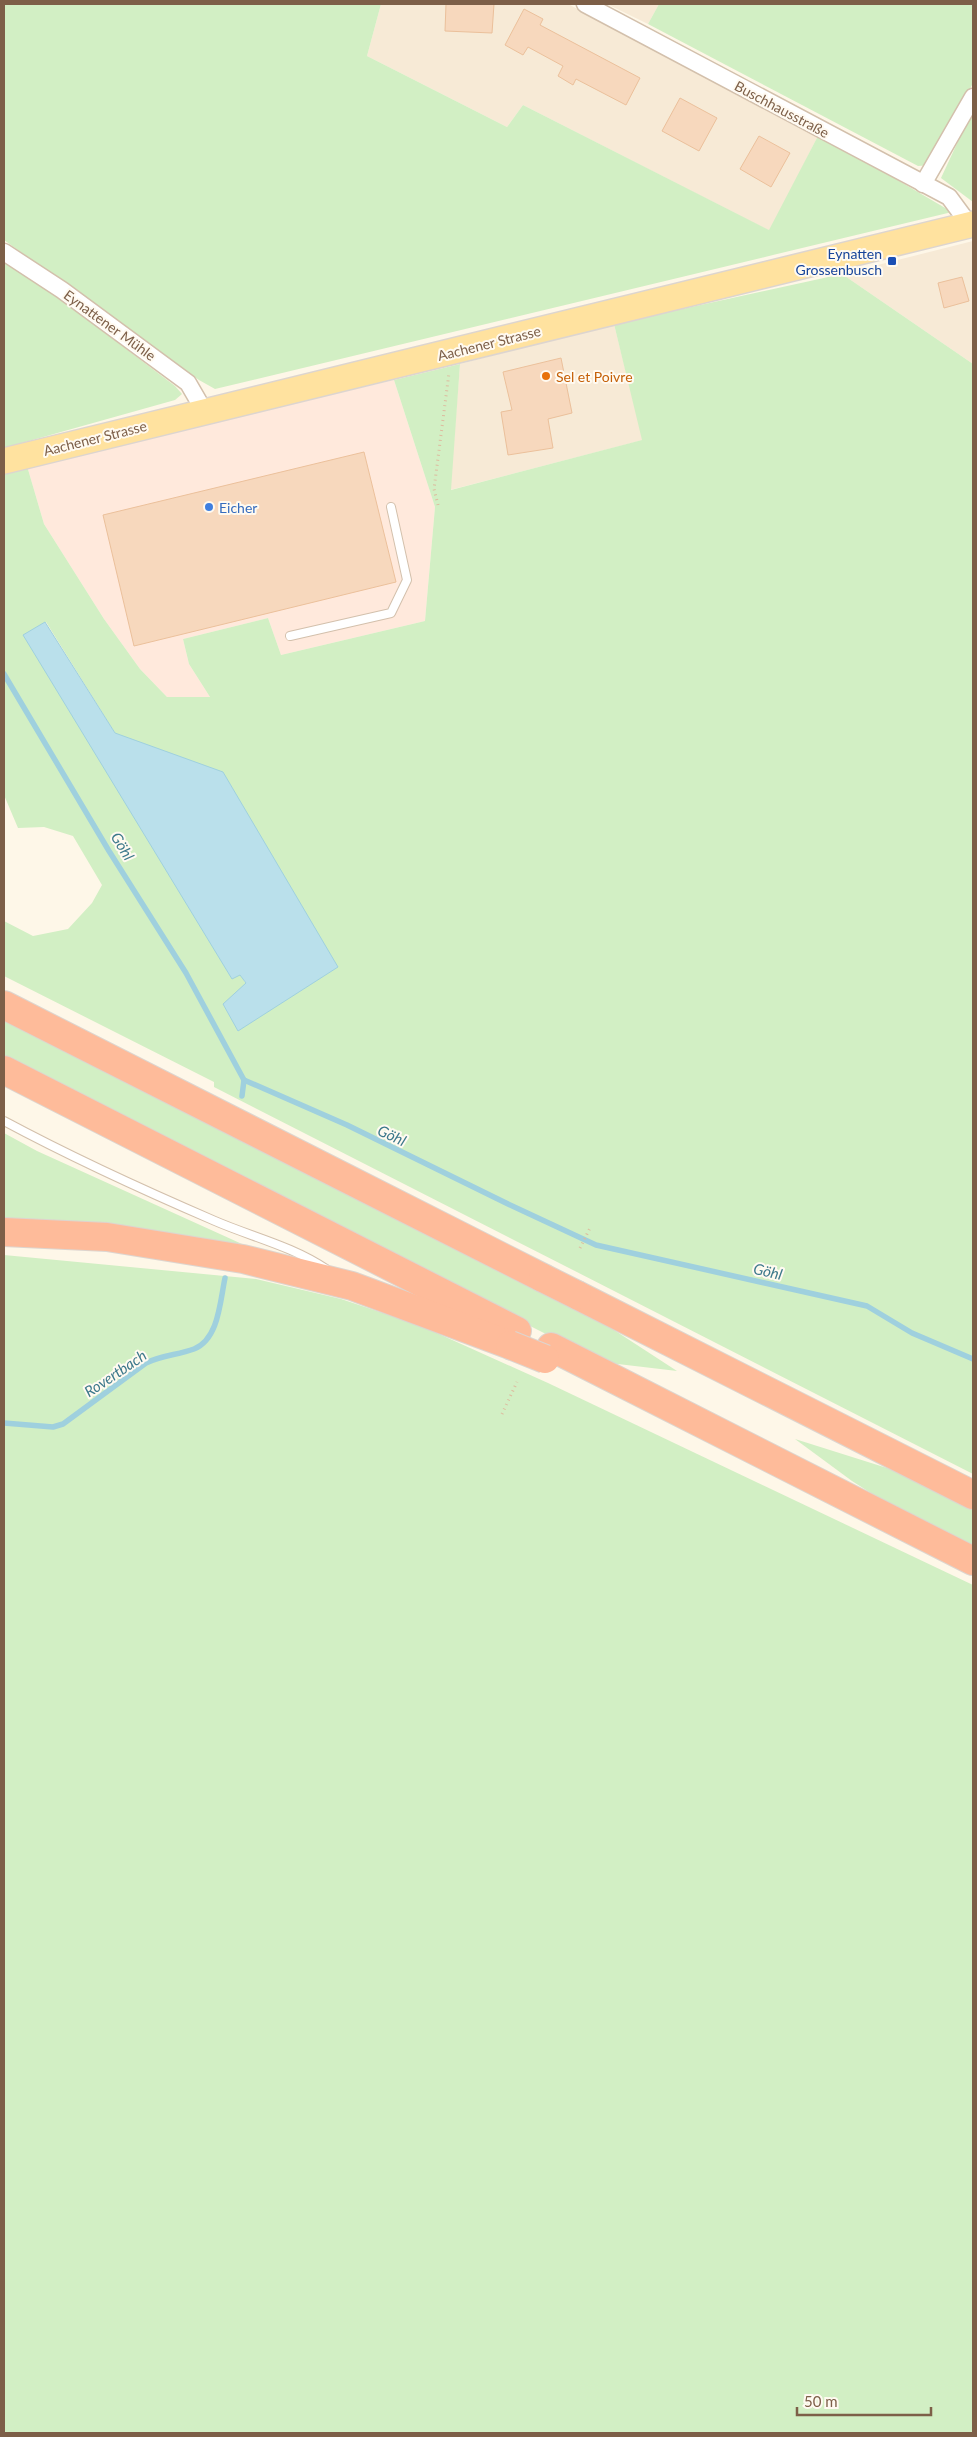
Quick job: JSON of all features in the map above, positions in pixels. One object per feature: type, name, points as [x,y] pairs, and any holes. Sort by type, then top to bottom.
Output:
[{"type":"highway","points":[[4,1005],[973,1495]]},
{"type":"highway","points":[[4,1070],[251,1196],[513,1338],[548,1353],[580,1362],[973,1561]]},
{"type":"highway","points":[[4,1232],[107,1237],[212,1253],[245,1246],[352,1286],[513,1338]]},
{"type":"main road","name":"Aachener Strasse","points":[[4,460],[970,225]]},
{"type":"street","name":"Buschhausstraße","points":[[585,4],[948,197],[970,225]]},
{"type":"street","points":[[923,184],[973,97]]},
{"type":"street","name":"Eynattener Mühle","points":[[4,252],[62,290],[188,383],[200,402],[202,412]]},
{"type":"lane","points":[[290,636],[391,614],[407,580],[391,507]]},
{"type":"lane","points":[[4,1122],[80,1161],[216,1222],[245,1246]]},
{"type":"path","points":[[438,505],[434,489],[452,352]]},
{"type":"path","points":[[580,1248],[590,1228]]},
{"type":"path","points":[[502,1414],[517,1382]]},
{"type":"shaded area","points":[[381,4],[568,4],[819,134],[770,231],[523,105],[507,127],[367,56]]},
{"type":"shaded area","points":[[607,4],[659,4],[648,24]]},
{"type":"shaded area","points":[[973,241],[973,364],[842,274]]},
{"type":"shaded area","points":[[614,324],[643,440],[450,490],[460,364]]},
{"type":"shaded area","points":[[394,380],[435,507],[425,621],[281,655],[268,618],[183,639],[189,664],[210,697],[167,697],[140,669],[104,619],[44,524],[27,466]]},
{"type":"green space","points":[[4,4],[381,4],[367,56],[507,127],[523,105],[769,230],[819,134],[952,212],[215,389],[199,380],[4,240]]},
{"type":"green space","points":[[659,4],[973,4],[973,83],[932,165],[918,166],[648,24]]},
{"type":"green space","points":[[973,109],[973,202],[941,178]]},
{"type":"green space","points":[[4,261],[34,279],[175,386],[182,394],[175,400],[4,448]]},
{"type":"green space","points":[[842,274],[973,364],[973,1474],[214,1087],[214,1082],[4,976],[4,921],[33,936],[68,929],[92,903],[102,885],[73,836],[44,827],[18,828],[4,795],[4,472],[27,466],[44,524],[104,619],[140,669],[167,697],[210,697],[189,664],[183,639],[268,618],[281,655],[425,621],[435,507],[394,380],[460,364],[451,490],[642,440],[614,324]],"holes":[[[46,622],[115,733],[338,967],[246,984],[240,974],[232,978],[24,635]]]},
{"type":"green space","points":[[4,1018],[594,1317],[677,1371],[601,1362],[4,1059]]},
{"type":"green space","points":[[4,1133],[37,1151],[242,1244],[111,1230],[4,1223]]},
{"type":"green space","points":[[4,1255],[256,1279],[341,1299],[419,1325],[548,1383],[973,1585],[973,2433],[4,2433]]},
{"type":"green space","points":[[795,1439],[906,1474],[973,1507],[973,1549],[896,1509],[852,1481]]},
{"type":"water","points":[[45,622],[115,733],[223,772],[338,967],[238,1031],[223,1004],[246,983],[240,975],[232,979],[23,635]]},
{"type":"building","points":[[446,4],[494,4],[492,33],[445,31]]},
{"type":"building","points":[[524,9],[543,19],[540,25],[640,78],[626,105],[576,79],[573,85],[558,76],[563,66],[528,47],[523,55],[505,45]]},
{"type":"building","points":[[680,98],[717,118],[699,151],[662,131]]},
{"type":"building","points":[[759,136],[790,153],[771,187],[740,169]]},
{"type":"building","points":[[962,277],[969,301],[944,308],[938,283]]},
{"type":"building","points":[[561,358],[572,413],[548,419],[553,448],[508,455],[501,412],[512,410],[503,372]]},
{"type":"building","points":[[364,452],[396,582],[134,646],[103,515]]},
{"type":"waterway","name":"Göhl","points":[[4,674],[109,851],[186,973],[244,1080],[347,1125],[596,1245],[867,1306],[912,1333],[973,1359]]},
{"type":"waterway","name":"Rovertbach","points":[[242,1096],[244,1080]]},
{"type":"waterway","name":"Rovertbach","points":[[4,1423],[53,1427],[63,1424],[146,1363],[194,1349],[202,1344],[209,1337],[217,1318],[225,1278]]},
{"type":"place","name":"Eynatten Grossenbusch","points":[[892,261]]},
{"type":"place","name":"Sel et Poivre","points":[[546,376]]},
{"type":"place","name":"Eicher","points":[[209,507]]}]
